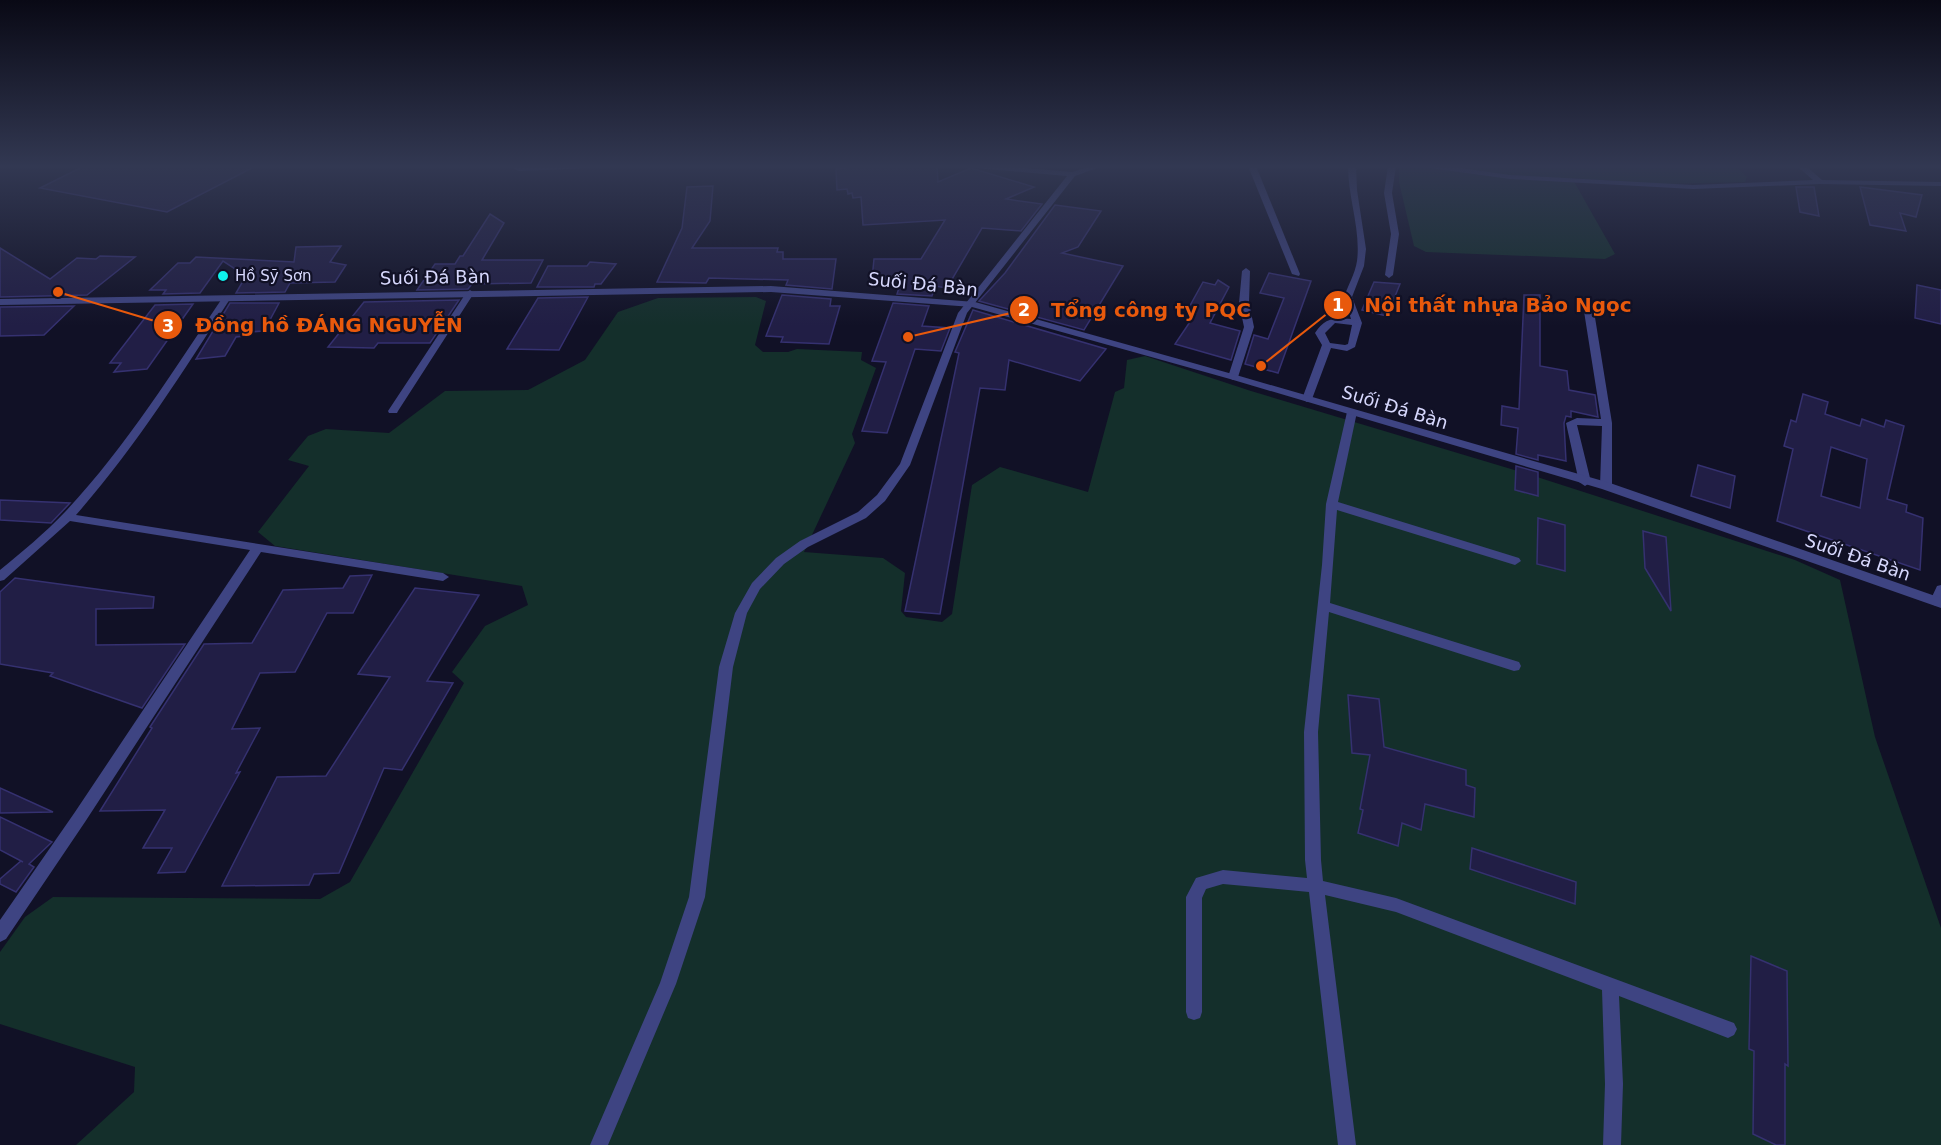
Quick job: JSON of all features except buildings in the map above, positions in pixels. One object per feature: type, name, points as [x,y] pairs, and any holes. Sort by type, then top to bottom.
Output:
[{"type":"street","points":[[599,1145],[668,984],[697,897],[726,667],[741,613],[756,586],[780,561],[804,544],[862,515],[887,490],[905,465],[963,313],[1037,219]]},
{"type":"street","points":[[1274,219],[1296,274]]},
{"type":"street","points":[[1327,345],[1347,348],[1352,345],[1357,323],[1348,297],[1360,263],[1359,219]]},
{"type":"street","points":[[1389,275],[1395,234],[1393,219]]},
{"type":"street","points":[[1233,377],[1249,327],[1244,303],[1246,271]]},
{"type":"street","name":"Suối Đá Bàn","points":[[0,302],[771,289],[972,304],[1233,377],[1585,482],[1606,486],[1938,602]]},
{"type":"street","points":[[393,411],[470,293]]},
{"type":"street","points":[[0,577],[67,517],[112,464],[156,405],[226,299]]},
{"type":"street","points":[[1588,305],[1607,423],[1606,486]]},
{"type":"street","points":[[1327,345],[1320,333],[1327,321],[1357,323]]},
{"type":"street","points":[[1307,399],[1327,345]]},
{"type":"street","points":[[1347,1145],[1313,860],[1311,732],[1332,504],[1352,412]]},
{"type":"street","points":[[1585,482],[1571,423],[1577,421],[1607,423]]},
{"type":"street","points":[[1332,504],[1515,561]]},
{"type":"street","points":[[67,517],[443,578]]},
{"type":"street","points":[[0,934],[87,807],[256,549]]},
{"type":"street","points":[[1938,602],[1941,589]]},
{"type":"street","points":[[1324,606],[1514,666]]},
{"type":"street","points":[[1194,1012],[1194,897],[1201,883],[1223,877],[1316,886],[1396,905],[1728,1029]]},
{"type":"street","points":[[1610,985],[1614,1084],[1612,1145]]},
{"type":"green space","points":[[1408,219],[1595,219],[1615,254],[1605,259],[1426,252],[1414,246]]},
{"type":"green space","points":[[756,297],[766,301],[755,345],[763,352],[788,352],[797,349],[862,352],[861,360],[876,368],[852,434],[855,443],[804,552],[883,558],[905,573],[901,611],[906,617],[942,622],[952,614],[972,485],[1000,467],[1088,492],[1115,392],[1124,388],[1127,360],[1145,356],[1251,391],[1534,476],[1795,560],[1840,580],[1875,737],[1941,928],[1941,1145],[76,1145],[134,1092],[135,1067],[0,1024],[0,952],[25,917],[53,897],[320,899],[350,882],[464,683],[452,672],[485,626],[528,605],[522,586],[275,546],[258,532],[309,466],[288,460],[308,436],[326,429],[389,433],[445,391],[528,390],[585,360],[618,312],[658,298]]},
{"type":"place","name":"Hồ Sỹ Sơn","points":[[223,276]]},
{"type":"place","name":"Đồng hồ ĐÁNG NGUYỄN","points":[[58,292]]},
{"type":"place","name":"Tổng công ty PQC","points":[[908,337]]},
{"type":"place","name":"Nội thất nhựa Bảo Ngọc","points":[[1261,366]]}]
